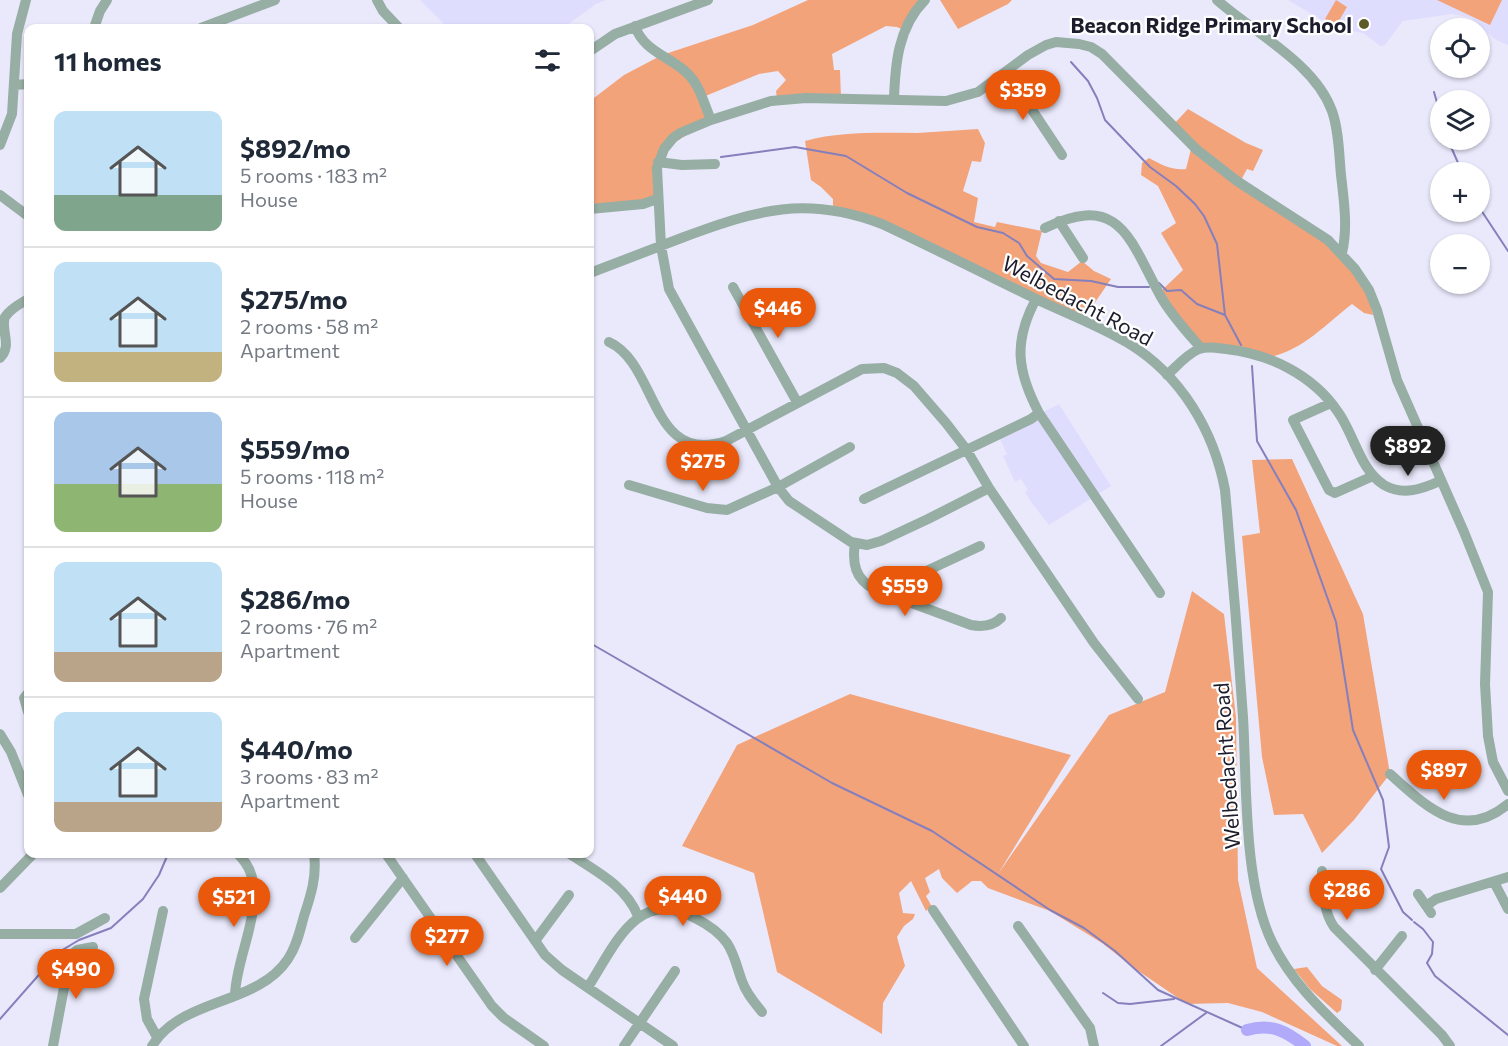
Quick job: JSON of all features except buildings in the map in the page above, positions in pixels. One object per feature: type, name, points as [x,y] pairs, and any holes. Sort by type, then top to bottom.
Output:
[{"type":"street","points":[[0,146],[12,114],[17,34],[26,0]]},
{"type":"street","points":[[95,24],[107,0]]},
{"type":"street","points":[[212,24],[275,0]]},
{"type":"street","points":[[377,0],[383,11],[395,24]]},
{"type":"street","points":[[594,48],[615,34],[708,0]]},
{"type":"street","points":[[894,100],[895,69],[900,46],[916,11],[925,0]]},
{"type":"street","points":[[1217,0],[1300,65],[1316,81],[1327,100],[1336,128],[1346,219],[1346,236],[1342,254]]},
{"type":"street","points":[[635,26],[645,42],[693,79],[711,120]]},
{"type":"street","points":[[989,488],[881,541],[867,544],[855,543],[794,505],[778,487],[667,283],[661,246],[656,174],[664,149],[673,138],[711,120],[759,104],[789,99],[930,101],[957,99],[978,92],[1034,52],[1056,42],[1079,44],[1097,50],[1112,62],[1144,98],[1196,149],[1237,181],[1319,233],[1355,269],[1373,298],[1397,380],[1478,564],[1488,592],[1485,684],[1488,736],[1493,762],[1508,791]]},
{"type":"street","points":[[1007,72],[1062,154]]},
{"type":"street","points":[[15,85],[24,84]]},
{"type":"street","points":[[658,162],[682,165],[715,164]]},
{"type":"street","points":[[0,195],[24,213]]},
{"type":"street","points":[[594,209],[642,204],[657,199]]},
{"type":"street","name":"Welbedacht Road","points":[[594,271],[751,214],[784,208],[823,208],[857,215],[882,224],[1126,342],[1152,360],[1167,375],[1203,424],[1218,461],[1225,490],[1242,706],[1249,839],[1261,915],[1272,943],[1295,980],[1359,1046]]},
{"type":"street","points":[[1045,228],[1077,215],[1092,214],[1108,218],[1116,224],[1142,259],[1171,313],[1201,348]]},
{"type":"street","points":[[1059,221],[1083,258]]},
{"type":"street","points":[[733,287],[797,402]]},
{"type":"street","points":[[1036,299],[1023,329],[1020,357],[1027,389],[1039,413],[1160,593]]},
{"type":"street","points":[[0,358],[6,346],[2,323],[14,308],[24,302]]},
{"type":"street","points":[[609,342],[619,347],[629,359],[663,418],[680,439],[695,445],[710,446],[726,441],[857,371],[869,368],[890,369],[914,386],[966,450],[989,488],[1094,643],[1138,699]]},
{"type":"street","points":[[1167,375],[1189,355],[1201,348],[1232,349],[1266,358],[1298,373],[1331,403],[1345,423],[1373,476],[1387,486],[1405,491],[1422,489],[1440,481]]},
{"type":"street","points":[[1331,403],[1293,420],[1329,490],[1335,493],[1373,476]]},
{"type":"street","points":[[864,499],[1031,419],[1039,413]]},
{"type":"street","points":[[628,484],[721,511],[739,506],[778,487],[850,447]]},
{"type":"street","points":[[855,543],[854,566],[860,578],[869,587],[971,625],[986,625],[1001,618]]},
{"type":"street","points":[[891,596],[905,582],[980,546]]},
{"type":"street","points":[[0,734],[11,752],[24,785]]},
{"type":"street","points":[[1390,774],[1428,807],[1443,816],[1456,820],[1487,817],[1508,804]]},
{"type":"street","points":[[0,888],[29,858]]},
{"type":"street","points":[[235,995],[256,894],[252,874],[240,858]]},
{"type":"street","points":[[163,911],[144,999],[154,1042],[170,1026],[193,1013],[257,987],[271,978],[289,959],[313,888],[314,858]]},
{"type":"street","points":[[389,858],[492,1006],[504,1018],[544,1046]]},
{"type":"street","points":[[478,858],[545,955],[562,970],[673,1046]]},
{"type":"street","points":[[576,858],[616,885],[634,906],[639,916]]},
{"type":"street","points":[[1322,871],[1324,901],[1331,924],[1442,1035],[1450,1046]]},
{"type":"street","points":[[1418,894],[1428,909],[1436,899],[1508,877]]},
{"type":"street","points":[[355,938],[403,878]]},
{"type":"street","points":[[1494,882],[1508,909]]},
{"type":"street","points":[[535,941],[569,895]]},
{"type":"street","points":[[588,987],[629,926],[639,916],[660,909],[676,910],[703,922],[718,932],[730,948],[742,982],[762,1012]]},
{"type":"street","points":[[933,910],[1024,1046]]},
{"type":"street","points":[[0,934],[76,934],[105,918]]},
{"type":"street","points":[[1018,926],[1039,949],[1090,1028],[1094,1046]]},
{"type":"street","points":[[1375,970],[1402,936]]},
{"type":"street","points":[[53,1046],[70,956],[77,950],[93,947]]},
{"type":"street","points":[[624,1046],[675,971]]},
{"type":"shaded area","points":[[420,0],[606,0],[596,4],[568,24],[444,24]]},
{"type":"shaded area","points":[[808,0],[925,0],[906,31],[886,26],[832,54],[834,70],[840,70],[841,98],[777,100],[776,91],[786,80],[778,71],[759,74],[703,97],[711,120],[664,149],[657,198],[594,208],[594,98],[624,75],[662,55],[753,25]]},
{"type":"shaded area","points":[[940,0],[1012,0],[958,29]]},
{"type":"shaded area","name":"Beacon Ridge Primary School","points":[[1288,0],[1508,0],[1508,45],[1490,35],[1490,18],[1471,18],[1452,14],[1403,21],[1385,45],[1380,46],[1363,33],[1335,28]]},
{"type":"shaded area","points":[[1336,0],[1347,7],[1336,26],[1325,19]]},
{"type":"shaded area","points":[[1437,0],[1502,0],[1490,25],[1490,18],[1475,18]]},
{"type":"shaded area","points":[[1188,109],[1246,143],[1263,150],[1253,171],[1247,169],[1240,182],[1319,231],[1365,282],[1373,315],[1364,313],[1352,304],[1304,342],[1282,354],[1270,357],[1247,356],[1201,348],[1160,292],[1183,270],[1161,233],[1176,223],[1158,186],[1141,175],[1142,163],[1149,158],[1171,168],[1186,169],[1192,145],[1172,126]]},
{"type":"shaded area","points":[[978,129],[985,143],[981,162],[972,161],[963,191],[978,198],[974,222],[995,227],[997,222],[1042,231],[1036,256],[1041,263],[1068,272],[1082,261],[1094,271],[1111,279],[1083,320],[910,235],[833,210],[833,199],[811,180],[805,141],[847,134]]},
{"type":"shaded area","points":[[1059,404],[1111,486],[1049,525],[1031,502],[1025,492],[1028,490],[1021,479],[1015,482],[1003,456],[1007,454],[998,435]]},
{"type":"shaded area","points":[[1292,459],[1363,614],[1390,774],[1354,820],[1322,853],[1303,814],[1274,815],[1262,757],[1242,536],[1260,533],[1252,460]]},
{"type":"shaded area","points":[[1192,591],[1224,614],[1236,718],[1238,880],[1257,968],[1342,1046],[1337,1046],[1262,1012],[1228,1003],[1187,1004],[1102,943],[1050,911],[988,888],[981,881],[972,881],[957,893],[942,878],[939,869],[925,878],[930,892],[926,896],[932,907],[926,911],[911,881],[899,893],[903,913],[915,914],[897,937],[905,966],[883,1003],[882,1034],[777,972],[754,873],[682,846],[737,745],[850,694],[1071,755],[998,874],[1109,715],[1165,692]]},
{"type":"shaded area","points":[[1307,967],[1322,986],[1342,1000],[1341,1010],[1337,1013],[1310,989],[1294,969]]},
{"type":"waterway","points":[[1071,62],[1088,81],[1105,120],[1150,167],[1176,186],[1204,216],[1217,244],[1225,315]]},
{"type":"waterway","points":[[721,157],[795,147],[846,156],[907,193],[977,227],[1003,233],[1019,243],[1027,256],[1054,279],[1091,281],[1118,287],[1149,287]]},
{"type":"waterway","points":[[1452,150],[1458,162]]},
{"type":"waterway","points":[[1489,222],[1508,251]]},
{"type":"waterway","points":[[1159,283],[1167,291],[1181,290],[1197,304],[1225,315],[1241,345]]},
{"type":"waterway","points":[[1252,366],[1257,441],[1296,510],[1336,622],[1353,730],[1383,800],[1389,847],[1381,869],[1403,912],[1412,920]]},
{"type":"waterway","points":[[594,645],[832,783],[932,831],[1050,910],[1084,928],[1115,951],[1158,990],[1247,1030]]},
{"type":"waterway","points":[[0,1019],[59,952],[79,940],[111,928],[143,899],[159,875],[166,858]]},
{"type":"waterway","points":[[1414,922],[1433,942],[1432,954],[1427,963],[1435,976],[1508,1035]]},
{"type":"waterway","points":[[1103,993],[1118,1003],[1130,1004],[1174,999]]},
{"type":"waterway","points":[[1161,1046],[1206,1013]]},
{"type":"waterway","points":[[1247,1030],[1271,1028],[1291,1036],[1305,1046]]},
{"type":"place","name":"Beacon Ridge Primary School","points":[[1364,24]]}]
